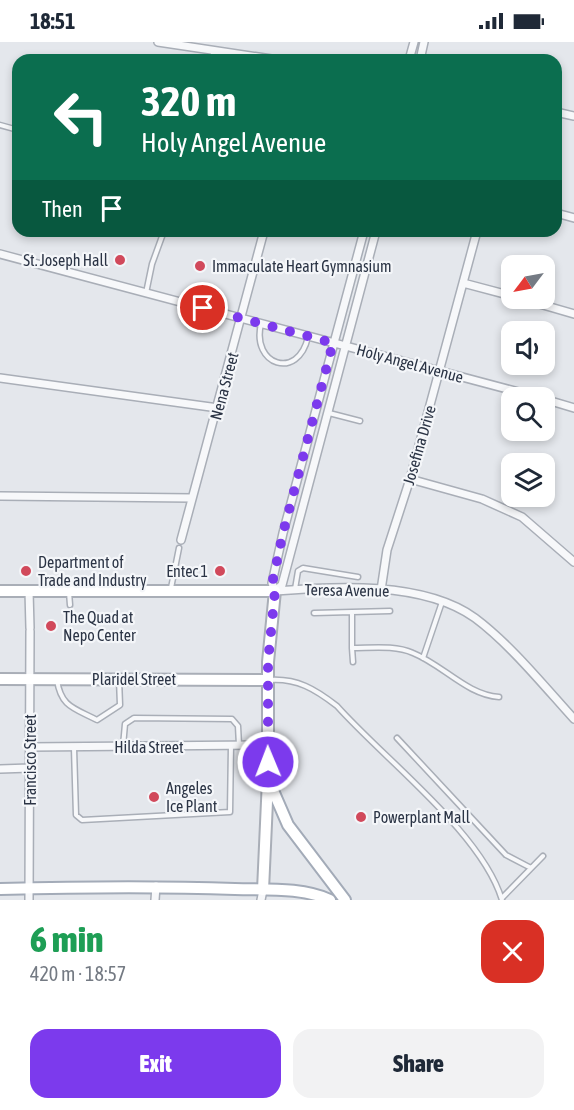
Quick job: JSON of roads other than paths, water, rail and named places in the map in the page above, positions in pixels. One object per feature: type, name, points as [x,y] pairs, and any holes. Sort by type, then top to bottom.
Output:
[{"type":"street","points":[[158,42],[240,54]]},
{"type":"street","name":"Nena Street","points":[[180,544],[262,237]]},
{"type":"street","points":[[262,895],[268,780],[268,680],[275,591],[272,584],[300,467],[362,237]]},
{"type":"street","points":[[275,591],[282,585],[326,412],[374,237]]},
{"type":"street","name":"Josefina Drive","points":[[381,590],[387,550],[410,478],[475,237]]},
{"type":"street","name":"Holy Angel Avenue","points":[[0,255],[501,387]]},
{"type":"street","points":[[463,283],[501,293]]},
{"type":"street","points":[[555,308],[574,314]]},
{"type":"street","points":[[0,378],[218,408]]},
{"type":"street","name":"Holy Angel Avenue","points":[[555,402],[574,408]]},
{"type":"street","points":[[300,467],[311,471]]},
{"type":"street","points":[[410,478],[482,499],[522,517],[574,562]]},
{"type":"street","points":[[0,495],[192,498]]},
{"type":"street","name":"Teresa Avenue","points":[[0,591],[381,590],[430,596],[474,618],[574,719]]},
{"type":"street","name":"Francisco Street","points":[[28,900],[29,591]]},
{"type":"street","name":"Plaridel Street","points":[[0,679],[268,680]]},
{"type":"street","name":"Hilda Street","points":[[30,747],[269,744]]},
{"type":"street","points":[[0,769],[30,768]]},
{"type":"street","points":[[268,780],[288,825],[345,900]]},
{"type":"street","points":[[155,900],[156,886]]},
{"type":"street","points":[[0,889],[156,886],[262,895],[317,894],[330,900]]},
{"type":"lane","points":[[213,54],[214,50]]},
{"type":"lane","points":[[146,293],[152,264],[162,237]]},
{"type":"lane","points":[[261,324],[258,341],[261,349],[270,358],[282,363],[295,361],[302,355],[308,336]]},
{"type":"lane","points":[[326,412],[360,421]]},
{"type":"lane","points":[[171,591],[180,544]]},
{"type":"lane","points":[[295,589],[298,571],[303,568],[358,577]]},
{"type":"lane","points":[[69,591],[70,605]]},
{"type":"lane","points":[[423,658],[442,602]]},
{"type":"lane","points":[[314,613],[390,611]]},
{"type":"lane","points":[[352,612],[353,662]]},
{"type":"lane","points":[[352,648],[386,648],[411,652],[482,696],[499,697]]},
{"type":"lane","points":[[57,679],[59,696],[63,701],[97,720],[120,705],[119,679]]},
{"type":"lane","points":[[268,680],[291,680],[316,690],[337,706],[453,824],[486,862],[502,899],[543,856]]},
{"type":"lane","points":[[74,747],[76,815],[82,820],[230,812],[238,726],[232,719],[134,718],[125,723],[123,747]]},
{"type":"lane","points":[[397,738],[506,855],[531,868]]},
{"type":"place","name":"St. Joseph Hall","points":[[120,260]]},
{"type":"place","name":"Immaculate Heart Gymnasium","points":[[200,266]]},
{"type":"place","name":"Department of Trade and Industry","points":[[26,571]]},
{"type":"place","name":"Entec 1","points":[[220,571]]},
{"type":"place","name":"The Quad at Nepo Center","points":[[51,626]]},
{"type":"place","name":"Angeles Ice Plant","points":[[154,797]]},
{"type":"place","name":"Powerplant Mall","points":[[361,817]]}]
